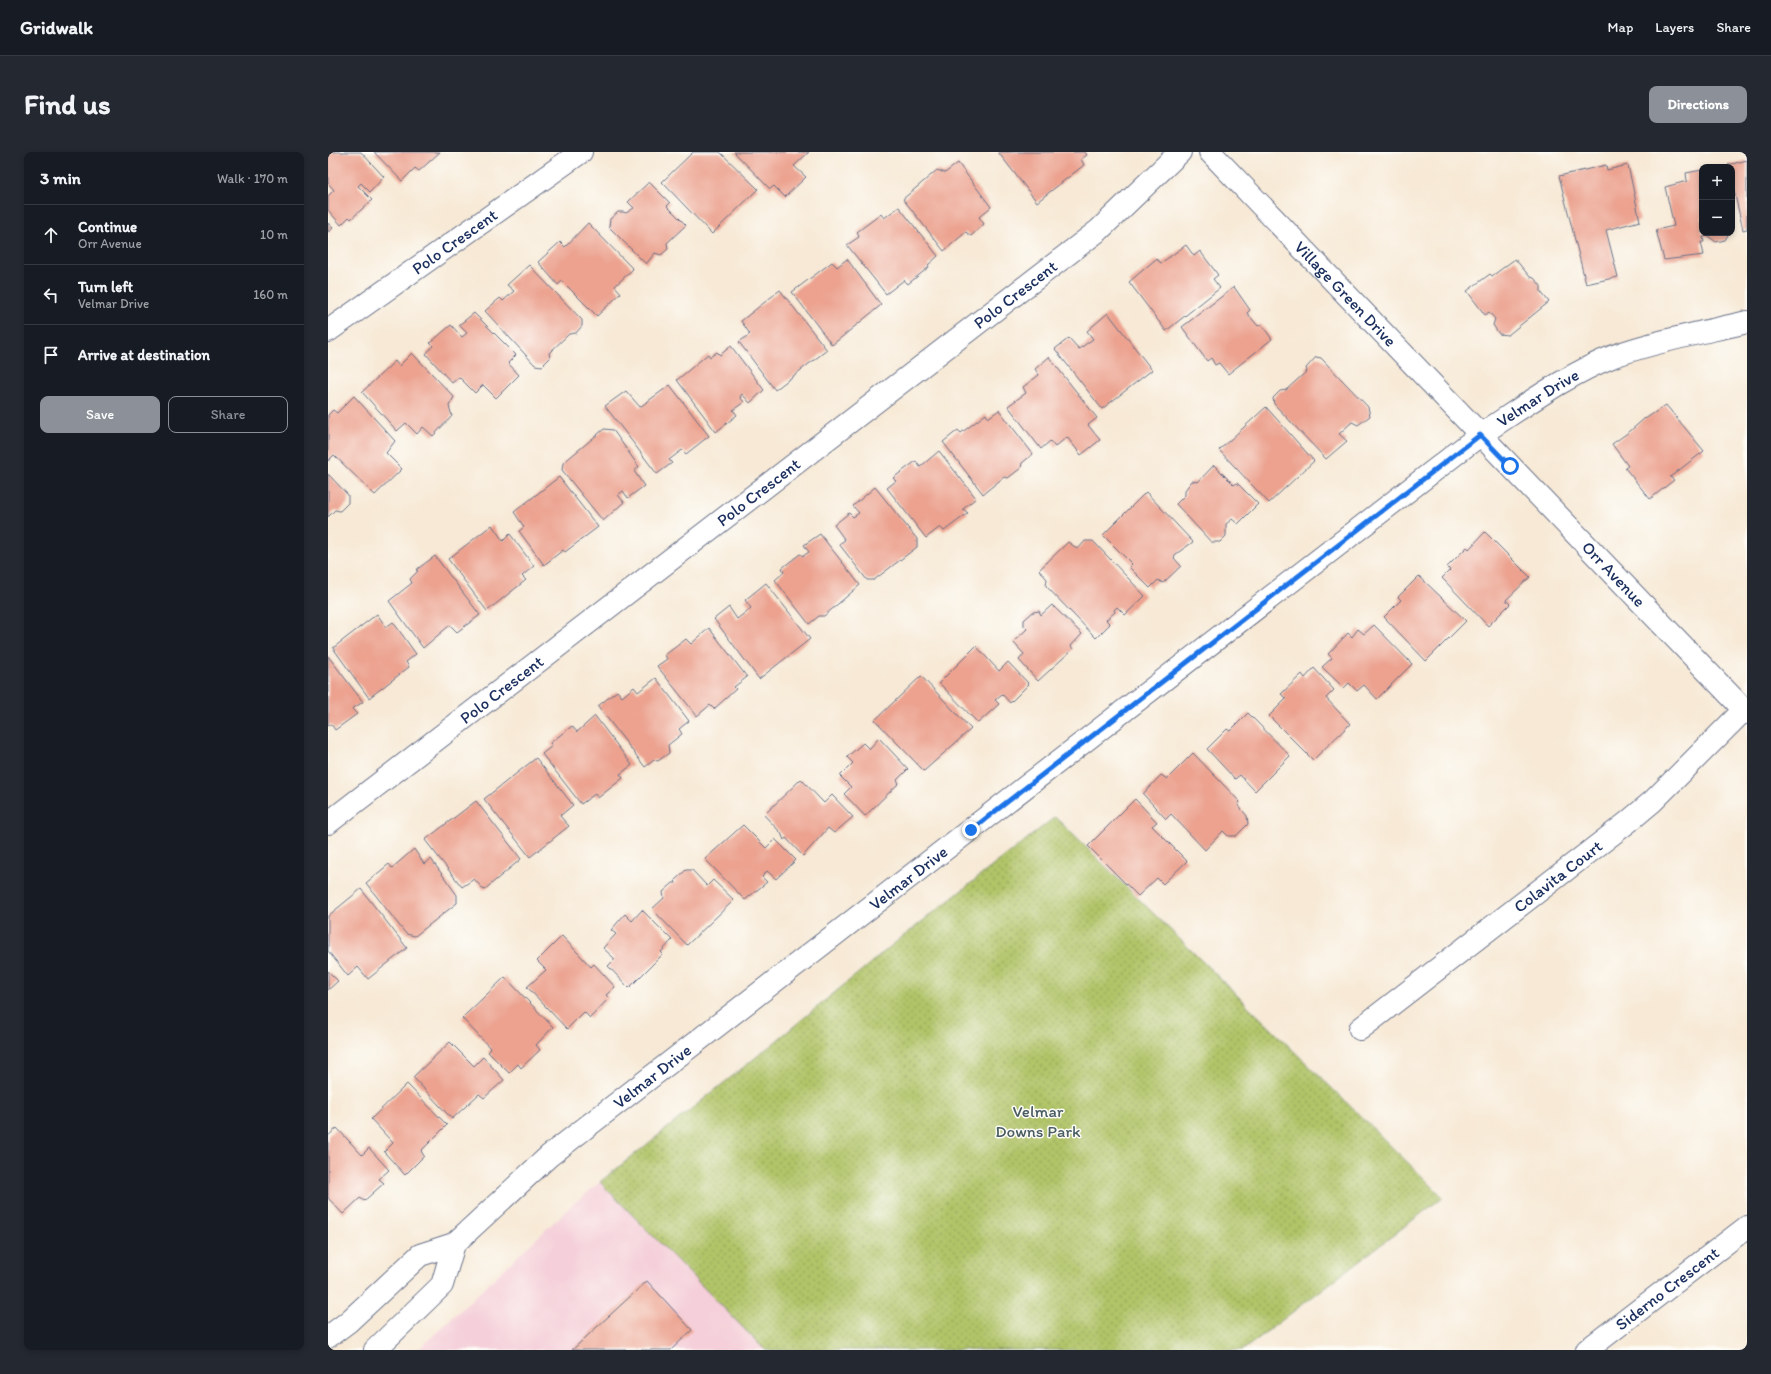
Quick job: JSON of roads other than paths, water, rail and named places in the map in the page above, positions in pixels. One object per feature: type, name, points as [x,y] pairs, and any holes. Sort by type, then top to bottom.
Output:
[{"type":"street","name":"Polo Crescent","points":[[328,331],[581,152]]},
{"type":"street","name":"Polo Crescent","points":[[328,823],[1098,230],[1180,152]]},
{"type":"street","name":"Village Green Drive","points":[[1210,152],[1480,435]]},
{"type":"street","name":"Velmar Drive","points":[[328,1337],[348,1322],[420,1255],[454,1244],[549,1156],[1480,435],[1565,380],[1596,364],[1615,356],[1645,347],[1747,322]]},
{"type":"street","name":"Orr Avenue","points":[[1480,435],[1746,712]]},
{"type":"street","name":"Colavita Court","points":[[1360,1029],[1628,822],[1658,796],[1746,712]]},
{"type":"street","name":"Siderno Crescent","points":[[1587,1350],[1747,1227]]},
{"type":"street","points":[[375,1350],[442,1285],[454,1244]]},
{"type":"park label","name":"Velmar Downs Park","points":[[1038,1121]]}]
